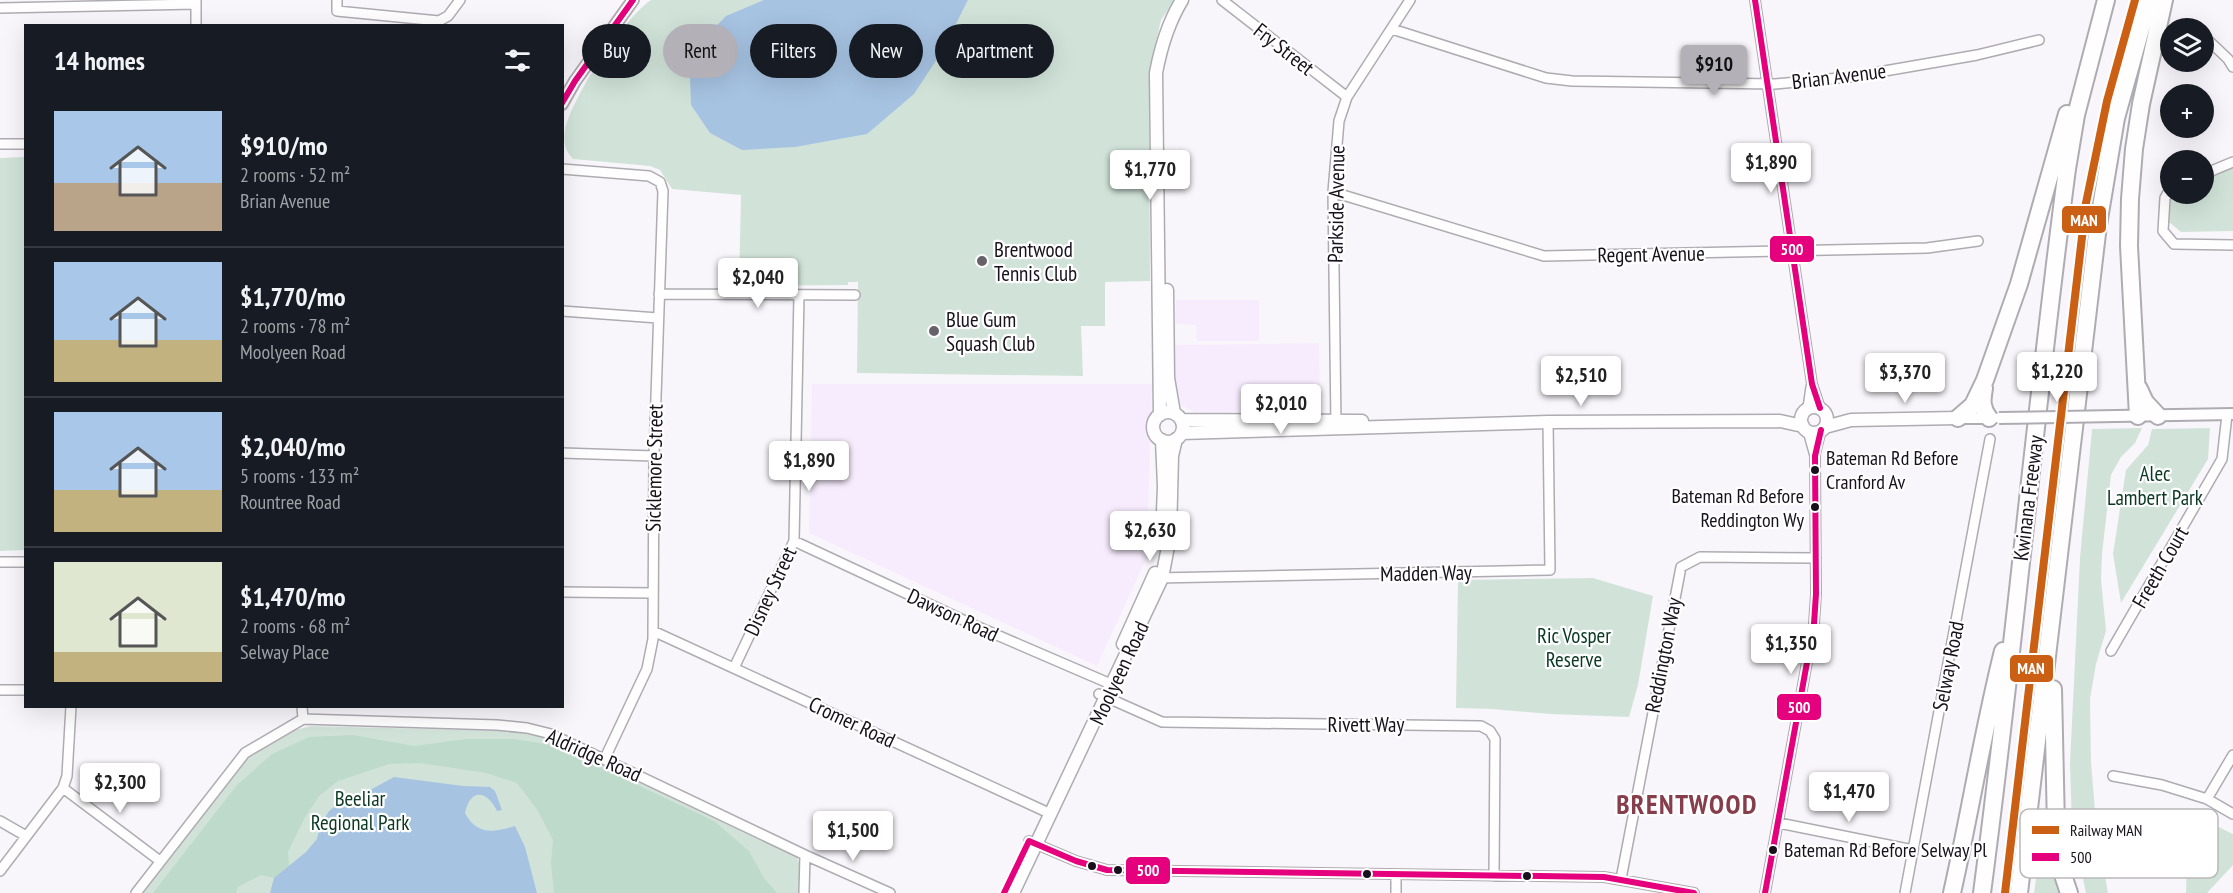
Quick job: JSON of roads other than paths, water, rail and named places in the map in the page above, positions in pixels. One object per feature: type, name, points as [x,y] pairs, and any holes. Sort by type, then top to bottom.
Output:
[{"type":"highway","points":[[1958,418],[1973,405],[1985,380],[2019,284],[2098,0]]},
{"type":"highway","name":"Kwinana Freeway","points":[[1982,893],[2067,169],[2079,104],[2106,0]]},
{"type":"highway","name":"Kwinana Freeway","points":[[2029,809],[2101,204],[2116,118],[2148,0]]},
{"type":"highway","points":[[2138,416],[2129,246],[2131,189],[2141,104],[2164,0]]},
{"type":"highway","points":[[2136,379],[2145,402],[2158,416]]},
{"type":"highway","points":[[1985,380],[1984,412],[1994,418]]},
{"type":"highway","points":[[1952,893],[1970,814],[1989,703],[2016,598]]},
{"type":"highway","points":[[2051,628],[2056,809]]},
{"type":"highway","name":"Kwinana Freeway","points":[[2019,893],[2021,878]]},
{"type":"highway","points":[[2064,878],[2069,893]]},
{"type":"main road","name":"Moolyeen Road","points":[[1158,578],[1164,486],[1162,440],[1153,428],[1160,415],[1156,73],[1170,19],[1182,0]]},
{"type":"main road","name":"Moolyeen Road","points":[[1012,893],[1047,812],[1158,578],[1170,536],[1172,456],[1178,427],[1168,378],[1163,73],[1175,27],[1190,0]]},
{"type":"main road","points":[[1160,415],[1169,412],[1178,427]]},
{"type":"main road","points":[[1162,440],[1178,427],[1958,418]]},
{"type":"main road","name":"Moolyeen Road","points":[[1004,893],[1033,843]]},
{"type":"street","points":[[330,20],[337,11],[337,0]]},
{"type":"street","points":[[337,11],[439,21],[448,16],[460,0]]},
{"type":"street","points":[[564,100],[575,81],[633,0]]},
{"type":"street","name":"Fry Street","points":[[1222,0],[1347,98]]},
{"type":"street","name":"Parkside Avenue","points":[[1336,424],[1333,192],[1339,122],[1347,98],[1410,0]]},
{"type":"street","points":[[1755,0],[1812,384],[1815,456],[1814,624],[1765,893]]},
{"type":"street","points":[[0,8],[196,2],[196,24]]},
{"type":"street","name":"Brian Avenue","points":[[1392,29],[1546,78],[1572,81],[1768,83],[1850,76],[1977,55],[2039,40]]},
{"type":"street","points":[[2214,46],[2233,67]]},
{"type":"street","points":[[0,144],[24,144]]},
{"type":"street","points":[[2214,170],[2233,162]]},
{"type":"street","name":"Sicklemore Street","points":[[564,169],[649,176],[660,182],[663,191],[654,456],[653,631],[647,669],[605,758]]},
{"type":"street","name":"Regent Avenue","points":[[1333,192],[1544,256],[1928,249],[1978,241]]},
{"type":"street","points":[[2165,204],[2163,231],[2174,244],[2233,245]]},
{"type":"street","points":[[660,294],[855,295]]},
{"type":"street","name":"Disney Street","points":[[734,668],[794,541],[799,295]]},
{"type":"street","points":[[564,311],[658,318]]},
{"type":"street","points":[[1958,418],[2230,414]]},
{"type":"street","name":"Freeth Court","points":[[2111,651],[2222,459],[2230,414]]},
{"type":"street","name":"Madden Way","points":[[1158,578],[1550,570],[1548,422]]},
{"type":"street","name":"Selway Road","points":[[1905,893],[1990,439]]},
{"type":"street","points":[[564,453],[654,456]]},
{"type":"street","name":"Dawson Road","points":[[794,541],[976,626],[1109,684]]},
{"type":"street","name":"Reddington Way","points":[[1621,879],[1681,567],[1700,558],[1816,558]]},
{"type":"street","points":[[0,562],[24,562]]},
{"type":"street","points":[[564,592],[652,593]]},
{"type":"street","name":"Cromer Road","points":[[653,631],[1047,812]]},
{"type":"street","points":[[0,690],[24,690]]},
{"type":"street","name":"Rivett Way","points":[[1103,696],[1162,722],[1481,726],[1490,731],[1495,739],[1494,876]]},
{"type":"street","points":[[0,871],[63,788],[67,776],[71,708]]},
{"type":"street","points":[[136,893],[245,753],[303,719],[302,708]]},
{"type":"street","name":"Aldridge Road","points":[[303,719],[486,724],[527,728],[551,734],[890,893]]},
{"type":"street","points":[[2207,799],[2233,755]]},
{"type":"street","points":[[2113,776],[2162,784],[2207,799],[2233,814]]},
{"type":"street","points":[[63,788],[160,861]]},
{"type":"street","points":[[0,821],[26,836]]},
{"type":"street","points":[[1779,823],[1913,850]]},
{"type":"street","points":[[1033,843],[1076,861],[1107,870],[1621,879],[1695,893]]},
{"type":"street","points":[[804,893],[805,855]]},
{"type":"street","points":[[1396,875],[1396,893]]},
{"type":"water","points":[[764,0],[968,0],[956,24],[935,24],[935,62],[914,94],[867,134],[795,147],[742,150],[710,133],[691,105],[690,78],[738,78],[738,24],[718,24],[726,16]]},
{"type":"water","points":[[394,777],[463,786],[490,787],[495,791],[502,810],[497,811],[488,799],[479,795],[471,799],[465,813],[475,826],[481,829],[493,831],[515,826],[525,847],[537,893],[270,893],[274,878],[306,852],[317,839],[320,826],[329,811],[338,804],[350,801]]},
{"type":"rail line","name":"MAN","points":[[2005,893],[2086,203],[2107,101],[2135,0]]},
{"type":"place","name":"Brentwood Tennis Club","points":[[982,261]]},
{"type":"place","name":"Blue Gum Squash Club","points":[[934,331]]},
{"type":"place","name":"Bateman Rd Before Cranford Av","points":[[1815,470]]},
{"type":"place","name":"Bateman Rd Before Reddington Wy","points":[[1815,507]]},
{"type":"place","name":"Bateman Rd Before Selway Pl","points":[[1773,850]]},
{"type":"district","name":"BRENTWOOD","points":[[1687,804]]},
{"type":"park label","name":"Alec Lambert Park","points":[[2155,485]]},
{"type":"park label","name":"Ric Vosper Reserve","points":[[1574,647]]},
{"type":"park label","name":"Beeliar Regional Park","points":[[360,810]]}]
